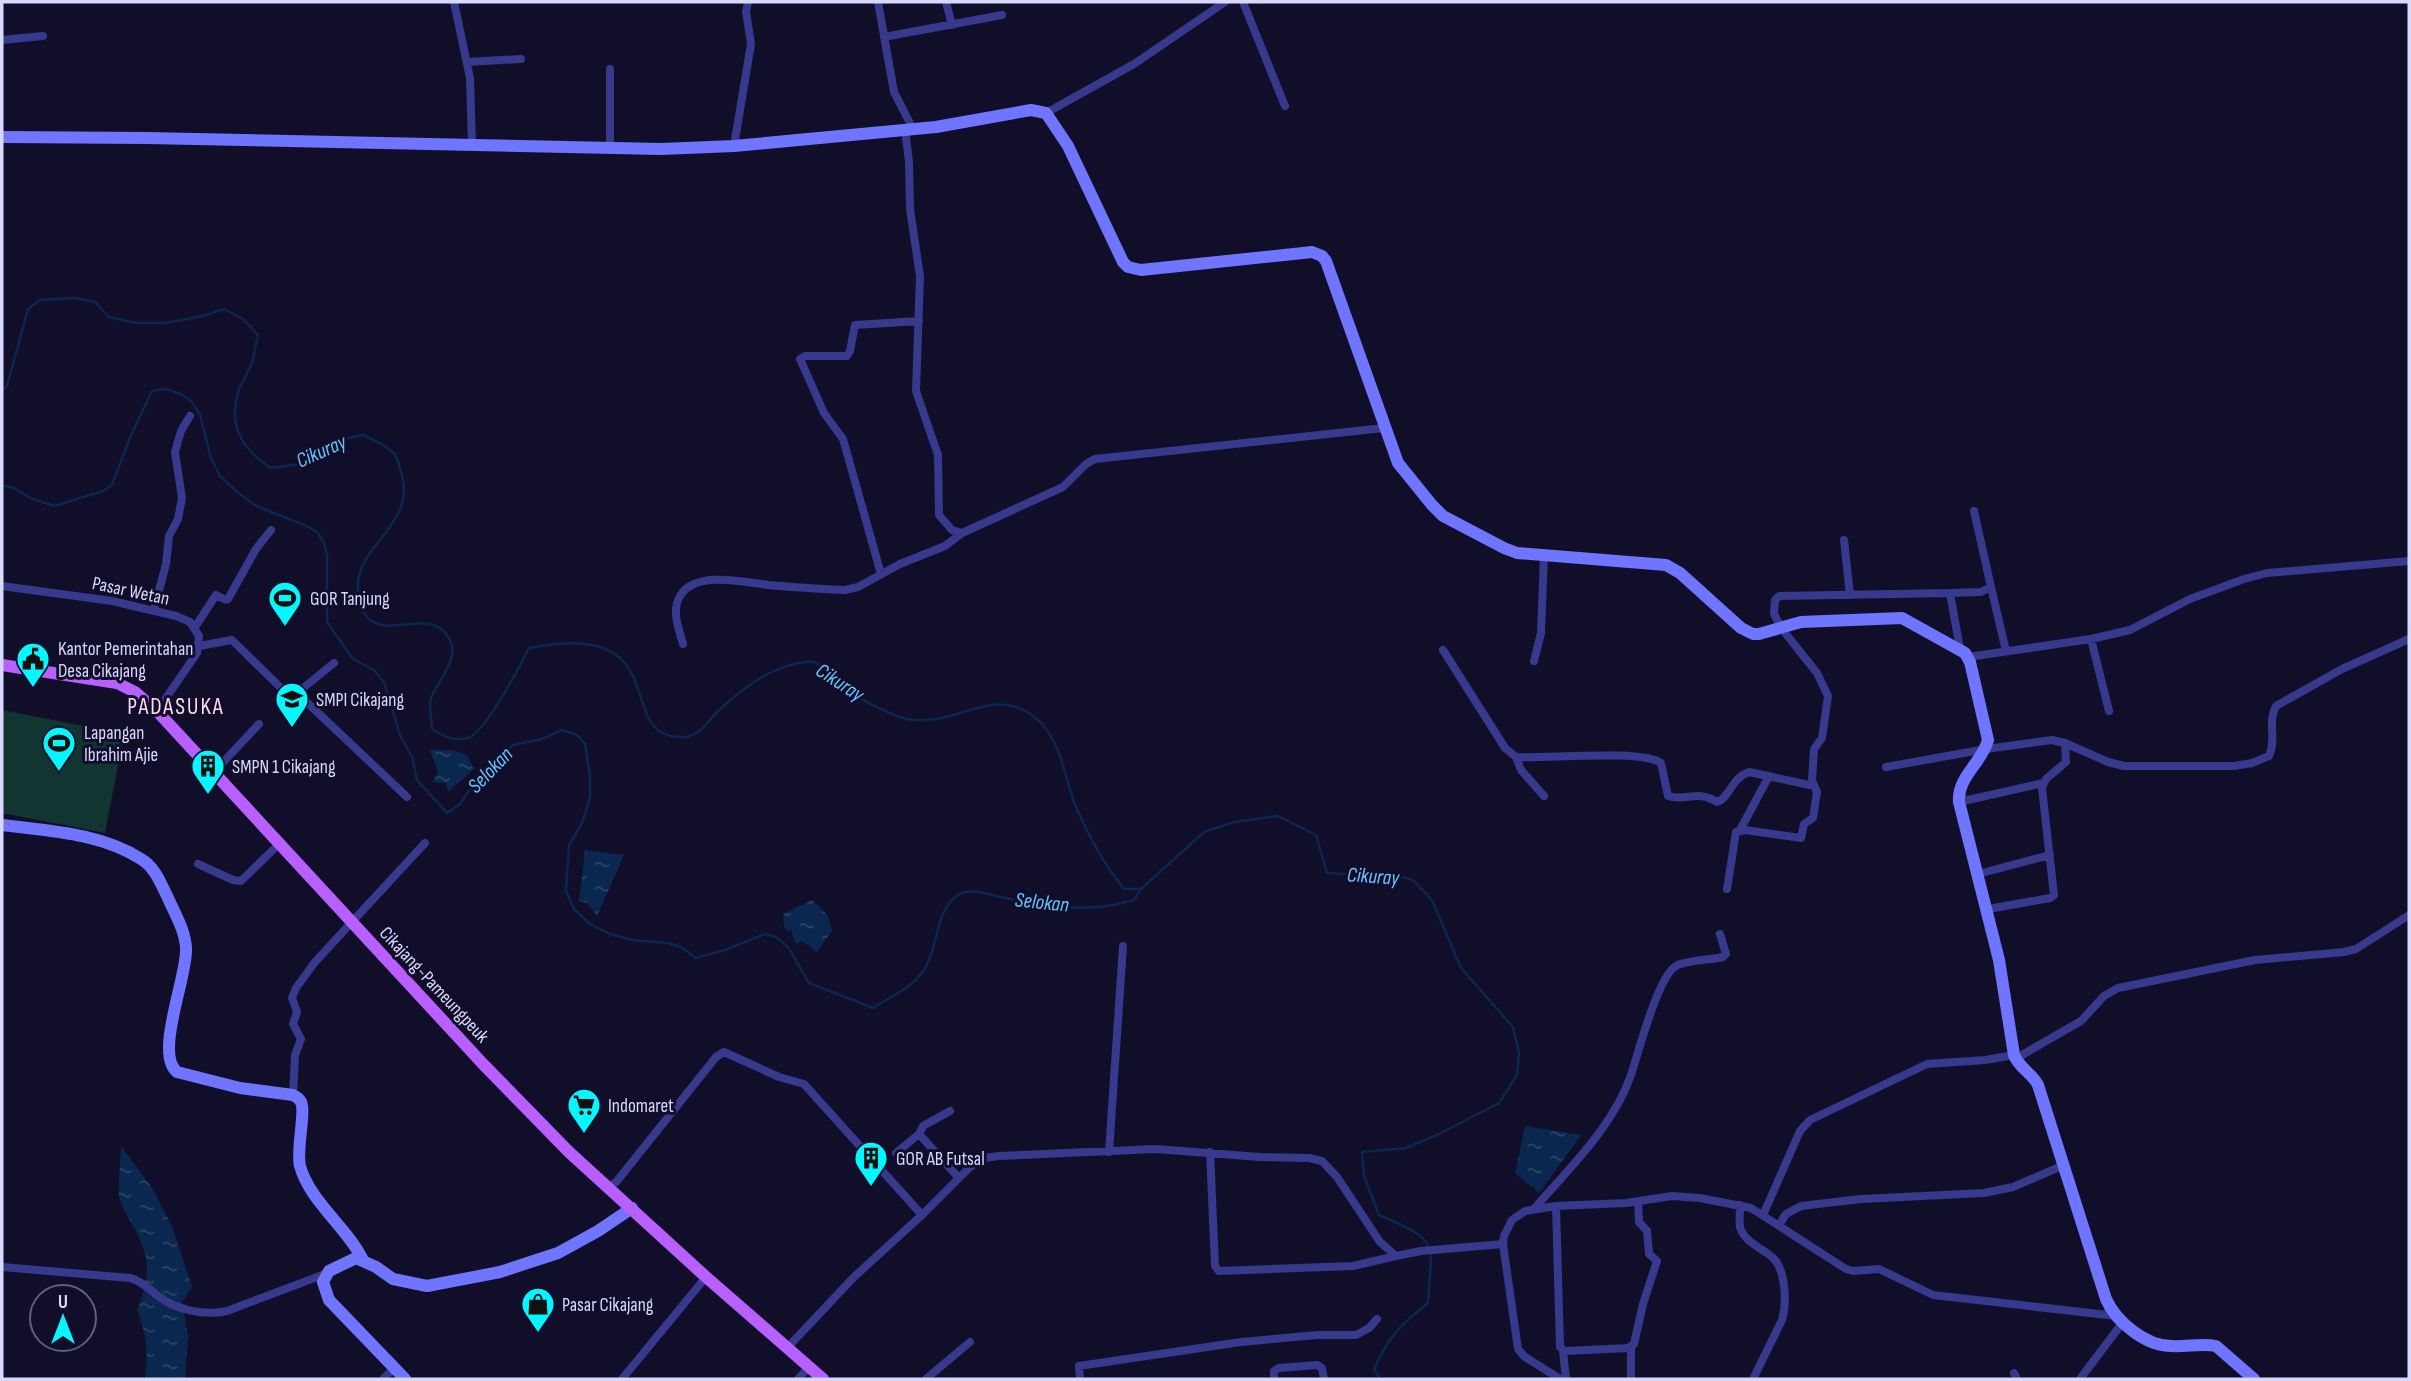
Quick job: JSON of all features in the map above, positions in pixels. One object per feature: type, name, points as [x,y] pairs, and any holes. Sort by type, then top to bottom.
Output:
[{"type":"main road","name":"Cikajang-Pameungpeuk","points":[[2,665],[117,683],[135,692],[157,711],[493,1074],[569,1152],[823,1379]]},
{"type":"street","points":[[454,2],[471,91],[472,146]]},
{"type":"street","points":[[734,146],[751,44],[746,12],[748,2]]},
{"type":"street","points":[[878,2],[894,92],[909,129],[910,209],[919,269],[916,391],[938,455],[939,515],[952,530],[962,533]]},
{"type":"street","points":[[946,2],[952,25]]},
{"type":"street","points":[[2,137],[661,149],[734,146],[936,127],[1031,110],[1046,113],[1134,64],[1225,2]]},
{"type":"street","points":[[1243,2],[1284,106]]},
{"type":"street","points":[[884,37],[1002,15]]},
{"type":"street","points":[[2,40],[43,36]]},
{"type":"street","points":[[467,62],[521,59]]},
{"type":"street","points":[[610,69],[610,148]]},
{"type":"street","points":[[1046,113],[1068,146],[1128,267],[1141,270],[1312,252],[1322,256],[1395,456],[1443,516],[1510,551],[1665,565],[1680,573],[1746,632],[1759,634],[1801,622],[1902,618],[1964,653],[2006,651],[2091,639],[2130,630],[2190,599],[2267,573],[2409,561]]},
{"type":"street","points":[[881,574],[843,439],[824,413],[800,359],[805,356],[847,356],[855,325],[919,321]]},
{"type":"street","points":[[154,610],[166,564],[169,536],[178,519],[182,498],[175,452],[181,431],[190,416]]},
{"type":"street","points":[[682,644],[676,615],[677,604],[681,595],[695,584],[712,580],[732,580],[845,590],[858,587],[900,564],[945,546],[962,533],[1068,485],[1086,464],[1095,459],[1384,428]]},
{"type":"street","points":[[1974,511],[2006,651]]},
{"type":"street","points":[[157,711],[179,682],[199,646],[199,636],[194,626],[216,596],[228,599],[256,549],[271,530]]},
{"type":"street","points":[[1844,540],[1850,596]]},
{"type":"street","points":[[1534,661],[1541,633],[1544,555]]},
{"type":"street","name":"Pasar Wetan","points":[[2,586],[81,596],[154,610],[176,616],[194,626]]},
{"type":"street","points":[[1740,830],[1801,838],[1804,824],[1813,819],[1817,792],[1812,781],[1814,749],[1822,738],[1828,696],[1819,676],[1782,629],[1774,614],[1774,604],[1779,596],[1980,592],[1991,587]]},
{"type":"street","points":[[1950,593],[1964,653],[1988,731],[1986,749],[1962,781],[1959,802],[1988,909],[2014,1057],[2038,1085],[2106,1299],[2120,1319],[2142,1337],[2160,1345],[2216,1346],[2254,1379]]},
{"type":"street","points":[[2091,639],[2109,711]]},
{"type":"street","points":[[1886,767],[2045,741],[2065,743],[2124,766],[2234,766],[2252,763],[2269,756],[2272,751],[2271,726],[2276,706],[2342,669],[2409,639]]},
{"type":"street","points":[[199,646],[232,640],[283,690],[297,693],[407,797]]},
{"type":"street","points":[[1443,650],[1504,748],[1516,757],[1521,769],[1544,796]]},
{"type":"street","points":[[297,693],[334,663]]},
{"type":"street","points":[[214,772],[259,724]]},
{"type":"street","points":[[1959,802],[2043,783],[2066,762],[2065,743]]},
{"type":"street","points":[[1516,757],[1651,758],[1661,763],[1668,796],[1674,798],[1702,795],[1717,802],[1724,800],[1732,783],[1740,775],[1749,772],[1814,786]]},
{"type":"street","points":[[1727,889],[1736,832],[1740,830],[1769,776]]},
{"type":"street","points":[[1988,909],[2052,897],[2054,892],[2043,783]]},
{"type":"street","points":[[2,825],[86,836],[117,847],[142,860],[154,870],[183,930],[186,947],[186,964],[170,1029],[169,1060],[172,1068],[210,1082],[293,1095],[301,1101],[303,1108],[298,1140],[300,1164],[305,1180],[355,1243],[363,1260]]},
{"type":"street","points":[[293,1095],[295,1055],[302,1038],[293,1024],[297,1012],[292,998],[296,988],[315,962],[425,843]]},
{"type":"street","points":[[198,864],[241,881],[279,844]]},
{"type":"street","points":[[1978,874],[2050,855]]},
{"type":"street","points":[[1763,1214],[1800,1131],[1810,1121],[1927,1064],[2014,1057],[2081,1021],[2104,996],[2118,988],[2255,960],[2344,953],[2356,949],[2409,915]]},
{"type":"street","points":[[1534,1209],[1614,1112],[1624,1093],[1657,996],[1670,973],[1678,966],[1723,957],[1726,954],[1720,934]]},
{"type":"street","points":[[1109,1152],[1123,946]]},
{"type":"street","points":[[609,1188],[716,1057],[724,1052],[779,1077],[804,1084],[922,1215]]},
{"type":"street","points":[[896,1153],[919,1134],[923,1126],[950,1111]]},
{"type":"street","points":[[919,1134],[959,1178]]},
{"type":"street","points":[[788,1348],[854,1277],[969,1168],[983,1158],[1037,1153],[1155,1149],[1322,1161],[1337,1177],[1380,1242],[1396,1256]]},
{"type":"street","points":[[1210,1152],[1215,1266],[1219,1271],[1353,1266],[1422,1251],[1503,1244]]},
{"type":"street","points":[[1779,1225],[1786,1214],[1801,1206],[1861,1199],[1984,1193],[2013,1186],[2064,1166]]},
{"type":"street","points":[[1560,1379],[1525,1357],[1518,1349],[1503,1244],[1504,1236],[1515,1216],[1534,1209],[1556,1206],[1638,1202],[1672,1196],[1740,1205],[1763,1214],[1846,1269],[1879,1269],[1928,1294],[2120,1319]]},
{"type":"street","points":[[1631,1379],[1631,1347],[1657,1261],[1649,1254],[1647,1231],[1639,1222],[1638,1202]]},
{"type":"street","points":[[1740,1205],[1742,1231],[1758,1249],[1772,1257],[1781,1270],[1785,1310],[1753,1379]]},
{"type":"street","points":[[1556,1206],[1557,1313],[1566,1379]]},
{"type":"street","points":[[2,1267],[130,1278],[144,1284],[161,1298],[187,1309],[223,1312],[326,1274],[344,1262],[356,1258],[393,1279],[427,1286],[500,1272],[558,1253],[632,1208]]},
{"type":"street","points":[[326,1274],[323,1282],[329,1300],[405,1379]]},
{"type":"street","points":[[625,1378],[706,1277]]},
{"type":"street","points":[[1080,1379],[1079,1366],[1241,1342],[1317,1335],[1356,1335],[1369,1328],[1377,1319]]},
{"type":"street","points":[[2080,1379],[2120,1319]]},
{"type":"street","points":[[926,1379],[970,1342]]},
{"type":"street","points":[[1563,1351],[1631,1347]]},
{"type":"street","points":[[1274,1379],[1274,1371],[1279,1368],[1317,1365],[1322,1368],[1324,1379]]},
{"type":"street","points":[[798,1379],[809,1367]]},
{"type":"street","points":[[383,1379],[394,1368]]},
{"type":"green space","name":"Lapangan Ibrahim Ajie","points":[[2,710],[124,734],[105,833],[2,813]]},
{"type":"water","points":[[430,750],[452,750],[467,755],[474,769],[448,792],[446,783],[432,782],[438,772]]},
{"type":"water","points":[[585,850],[624,855],[597,916],[588,904],[579,901]]},
{"type":"water","points":[[812,900],[828,915],[832,931],[817,952],[802,941],[796,945],[791,930],[787,931],[784,927],[783,914]]},
{"type":"water","points":[[1525,1126],[1581,1135],[1539,1193],[1515,1173]]},
{"type":"water","points":[[121,1146],[153,1189],[173,1229],[192,1287],[182,1302],[188,1337],[185,1379],[145,1379],[146,1344],[137,1310],[145,1287],[146,1258],[119,1196]]},
{"type":"waterway","name":"Cikuray","points":[[2,391],[7,386],[28,309],[40,300],[74,298],[95,302],[109,317],[137,323],[165,323],[224,309],[243,319],[258,335],[252,363],[238,393],[235,417],[240,436],[261,461],[271,468],[301,464],[343,439],[363,435],[388,448],[396,457],[404,488],[402,505],[366,559],[358,588],[362,609],[370,620],[382,625],[437,626],[447,635],[451,643],[451,659],[430,705],[432,729],[449,738],[468,738],[475,733],[502,698],[529,648],[580,643],[604,648],[615,654],[630,671],[653,725],[660,732],[681,737],[691,736],[700,730],[736,695],[765,675],[787,666],[813,662],[850,693],[903,718],[940,718],[992,705],[1009,705],[1025,711],[1042,724],[1054,742],[1084,825],[1102,858],[1124,889],[1141,889],[1204,832],[1234,822],[1278,816],[1316,835],[1327,873],[1389,873],[1413,880],[1432,900],[1461,968],[1513,1027],[1519,1053],[1517,1075],[1499,1103],[1406,1148],[1362,1152],[1364,1176],[1379,1215],[1422,1238],[1428,1246],[1431,1267],[1428,1303],[1390,1339],[1374,1369],[1380,1379]]},
{"type":"waterway","name":"Selokan","points":[[2,485],[55,506],[103,491],[112,485],[152,391],[166,389],[181,394],[192,402],[200,415],[211,458],[220,476],[256,506],[307,526],[317,532],[324,543],[327,555],[327,622],[353,659],[374,670],[384,682],[400,735],[412,757],[417,780],[447,813],[459,805],[478,778],[513,745],[542,739],[562,730],[577,735],[585,744],[590,798],[582,823],[569,845],[566,891],[574,909],[590,924],[610,934],[632,940],[668,943],[683,948],[695,958],[725,950],[765,934],[776,937],[788,947],[809,983],[873,1008],[907,987],[924,970],[948,904],[959,894],[975,892],[1046,905],[1084,908],[1134,900],[1141,889]]},
{"type":"place","name":"GOR Tanjung","points":[[285,628]]},
{"type":"place","name":"Kantor Pemerintahan Desa Cikajang","points":[[33,689]]},
{"type":"place","name":"SMPI Cikajang","points":[[292,729]]},
{"type":"place","name":"Lapangan Ibrahim Ajie","points":[[59,773]]},
{"type":"place","name":"SMPN 1 Cikajang","points":[[208,796]]},
{"type":"place","name":"Indomaret","points":[[584,1135]]},
{"type":"place","name":"GOR AB Futsal","points":[[871,1188]]},
{"type":"place","name":"Pasar Cikajang","points":[[538,1334]]},
{"type":"district","name":"PADASUKA","points":[[176,706]]}]
